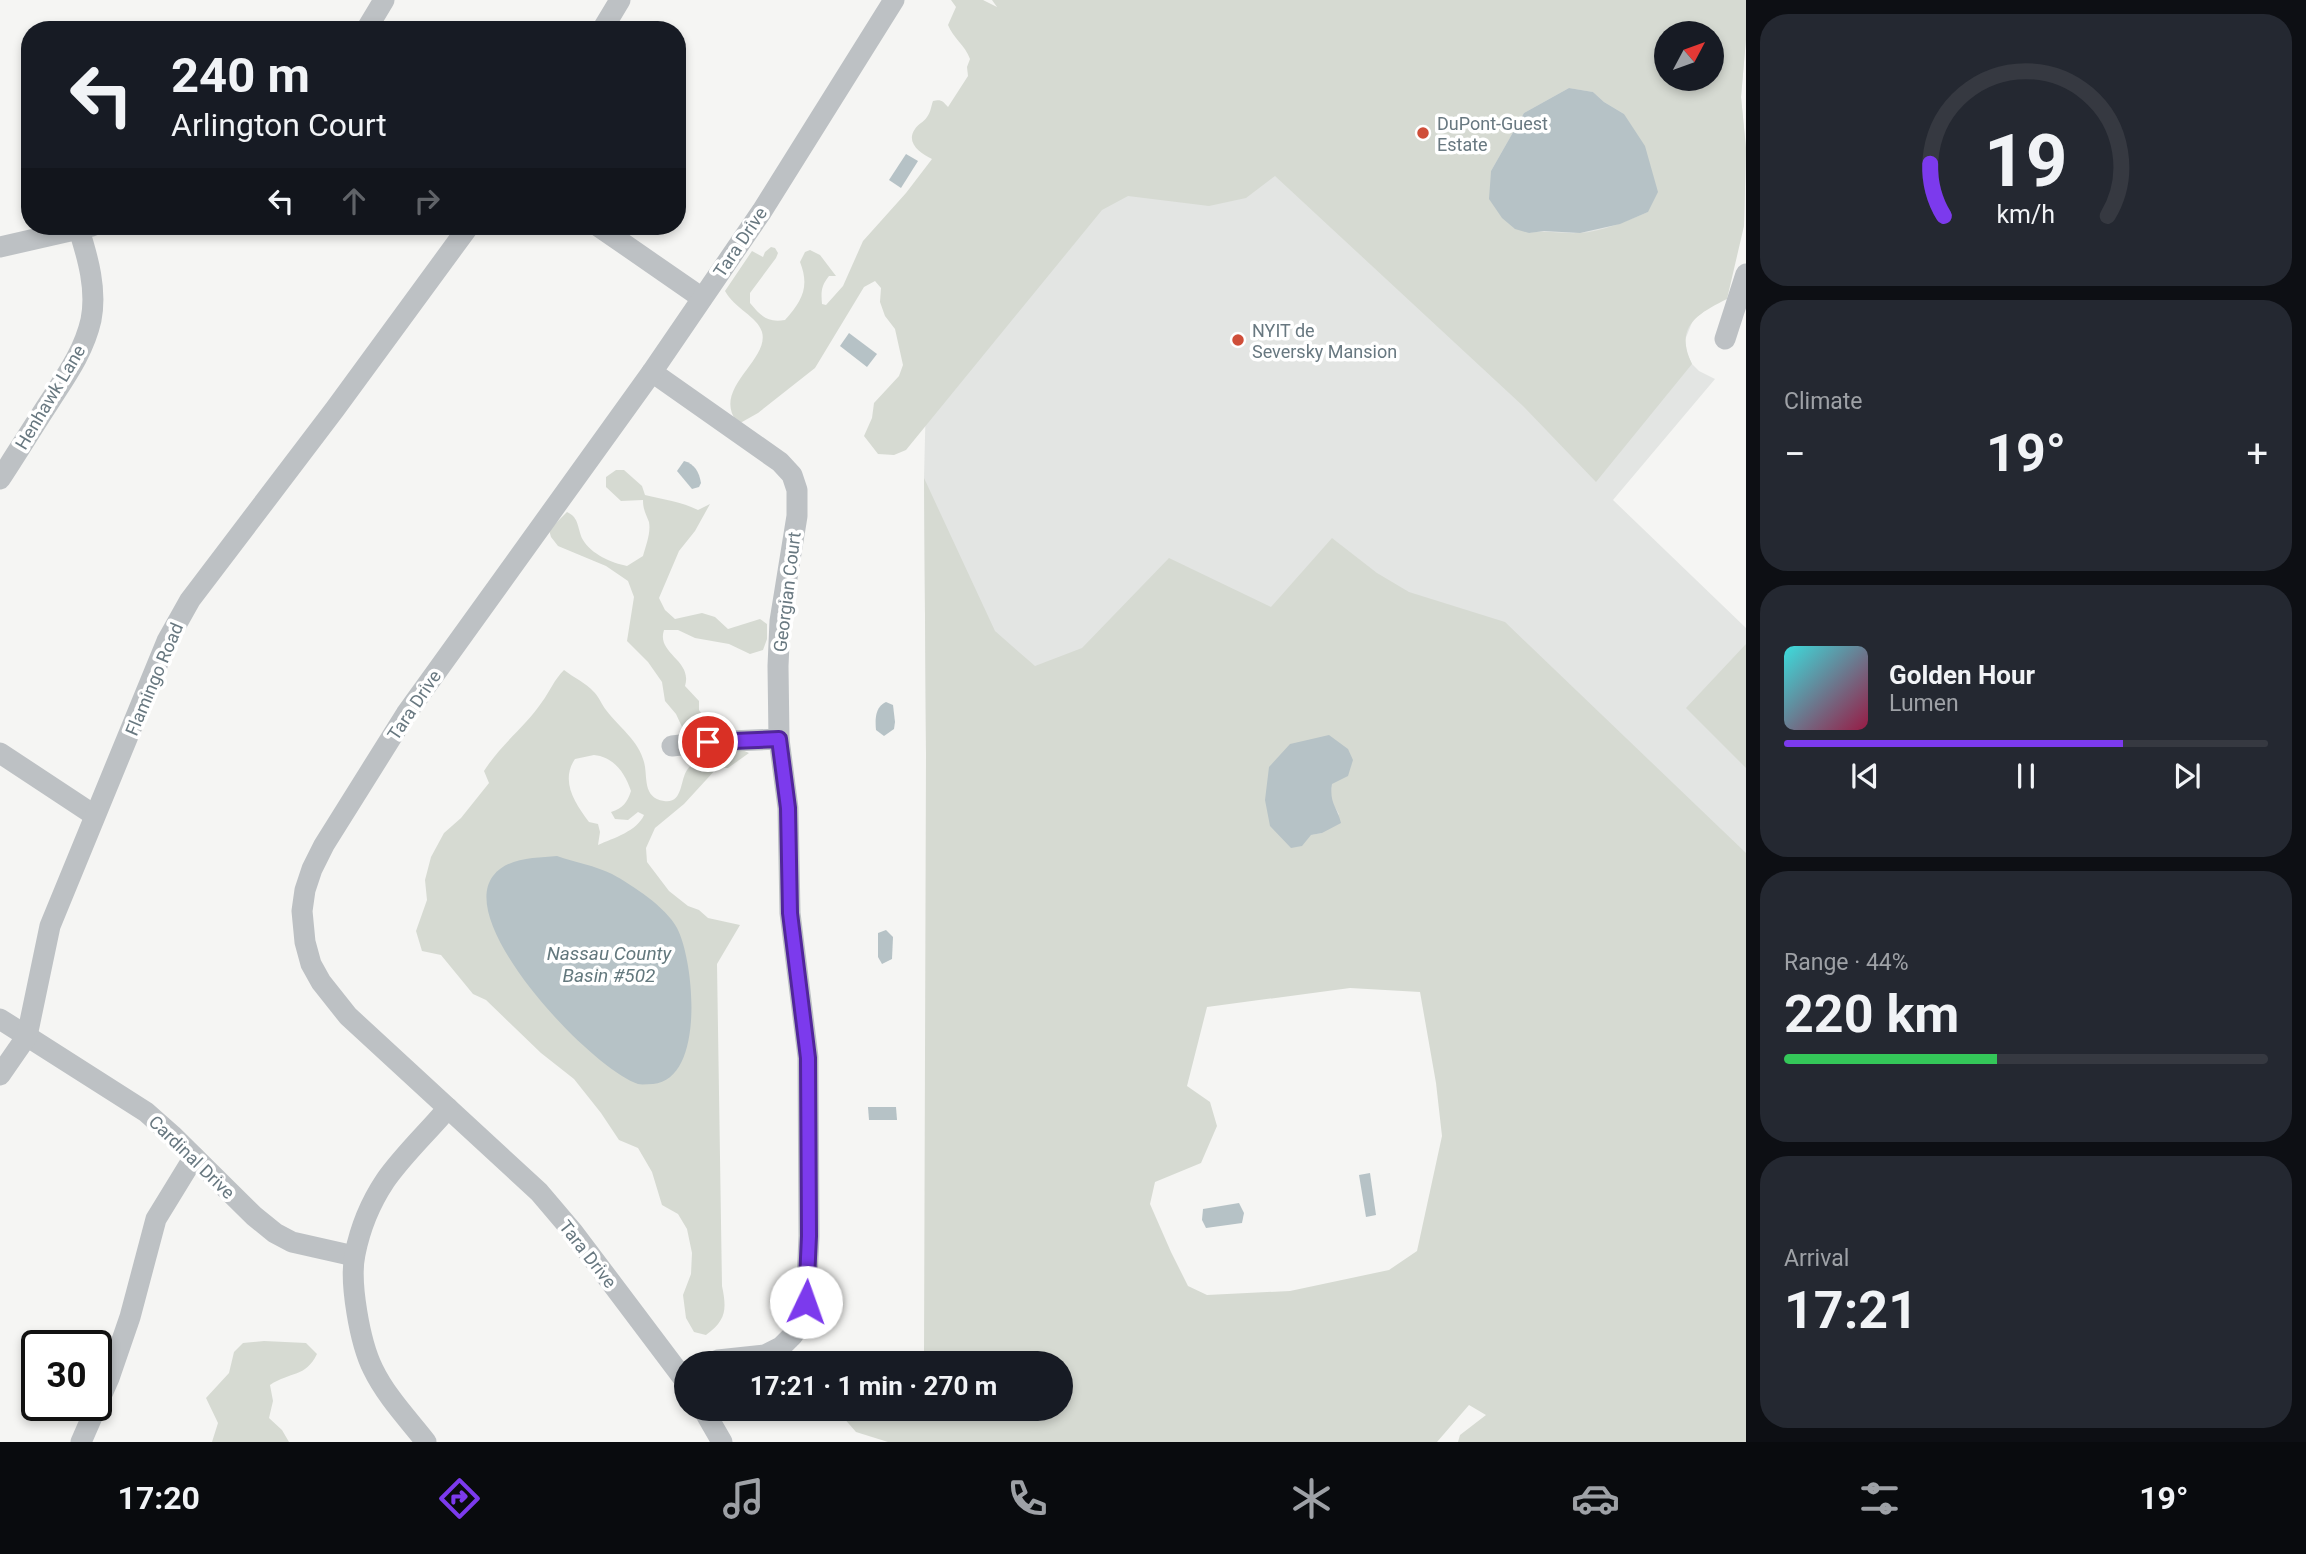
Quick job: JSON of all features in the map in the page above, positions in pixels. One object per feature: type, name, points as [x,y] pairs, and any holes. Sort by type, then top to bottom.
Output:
[{"type":"street","points":[[371,21],[384,0]]},
{"type":"street","points":[[607,21],[620,0]]},
{"type":"street","name":"Tara Drive","points":[[674,1364],[539,1192],[348,1016],[321,982],[311,964],[305,942],[302,911],[305,890],[324,845],[406,714],[652,372],[762,211],[894,0]]},
{"type":"street","points":[[0,247],[54,235]]},
{"type":"street","name":"Henhawk Lane","points":[[0,479],[75,362],[85,340],[92,317],[92,279],[87,235]]},
{"type":"street","name":"Flamingo Road","points":[[0,1075],[27,1036],[50,926],[167,641],[190,600],[462,235]]},
{"type":"street","points":[[611,235],[702,298]]},
{"type":"street","points":[[1725,339],[1746,274]]},
{"type":"street","name":"Georgian Court","points":[[652,372],[780,462],[792,475],[797,490],[797,516],[780,621],[779,739],[788,808],[790,913],[808,1058],[809,1236],[806,1302],[800,1323],[793,1335],[772,1351]]},
{"type":"street","points":[[671,746],[779,739]]},
{"type":"street","points":[[0,753],[94,815]]},
{"type":"street","name":"Cardinal Drive","points":[[0,1019],[146,1112],[275,1233],[292,1242],[354,1256]]},
{"type":"street","points":[[426,1442],[386,1391],[363,1344],[356,1308],[354,1256],[367,1216],[386,1181],[448,1108]]},
{"type":"street","points":[[81,1442],[118,1354],[156,1219],[194,1157]]},
{"type":"street","points":[[710,1421],[722,1442]]},
{"type":"shaded area","points":[[951,0],[983,0],[997,7],[992,0],[1746,0],[1741,97],[1746,148],[1744,226],[1727,299],[1706,310],[1692,323],[1686,340],[1692,364],[1596,482],[1523,406],[1275,176],[1246,198],[1209,206],[1128,196],[1102,210],[906,450],[894,455],[878,454],[864,436],[872,418],[874,403],[899,376],[903,365],[895,329],[885,316],[880,302],[881,288],[875,281],[864,287],[815,368],[758,413],[737,422],[731,410],[731,398],[758,353],[762,332],[756,322],[725,291],[752,251],[763,257],[771,247],[778,253],[776,258],[750,293],[750,303],[765,318],[785,320],[800,300],[804,279],[800,262],[805,252],[810,250],[820,255],[836,276],[829,276],[824,283],[822,304],[826,305],[843,286],[863,241],[932,159],[919,151],[913,143],[912,134],[928,115],[933,101],[943,102],[948,107],[968,76],[970,59],[948,25],[956,7]],"holes":[[[1569,88],[1593,92],[1624,114],[1648,212],[1596,231],[1529,233],[1490,200],[1491,171],[1524,113]]]},
{"type":"shaded area","points":[[1746,0],[1741,97],[1746,148],[1744,226],[1708,308],[1693,320],[1685,340],[1692,364],[1715,379],[1613,500],[1746,628],[1746,934],[926,754],[924,478],[932,158]]},
{"type":"shaded area","points":[[616,470],[624,470],[642,486],[645,495],[698,510],[710,504],[695,531],[679,551],[659,598],[665,610],[675,619],[702,613],[715,617],[728,629],[760,619],[767,624],[767,639],[763,650],[750,654],[729,644],[695,638],[678,630],[664,630],[665,645],[684,670],[685,686],[699,701],[699,710],[707,722],[683,729],[676,714],[665,701],[662,682],[648,662],[627,641],[634,597],[628,581],[606,566],[558,546],[551,537],[549,530],[567,512],[576,521],[587,545],[602,557],[627,566],[643,556],[649,522],[643,500],[621,501],[606,487],[606,477]]},
{"type":"shaded area","points":[[924,478],[995,631],[1035,666],[1082,648],[1169,558],[1271,607],[1332,538],[1377,573],[1409,592],[1505,622],[1746,853],[1746,1442],[1458,1442],[1460,1435],[1486,1415],[1469,1405],[1437,1442],[888,1442],[856,1432],[846,1421],[1073,1421],[1073,1351],[924,1351]],"holes":[[[1329,735],[1332,784],[1330,799],[1339,814],[1322,833],[1311,835]],[[1350,988],[1420,992],[1442,1136],[1417,1251],[1389,1270],[1290,1291],[1207,1295],[1188,1286],[1150,1204],[1155,1182],[1201,1163],[1217,1126],[1210,1102],[1187,1086],[1207,1007]]]},
{"type":"shaded area","points":[[1746,644],[1746,768],[1686,708]]},
{"type":"shaded area","points":[[564,670],[591,689],[633,741],[644,762],[649,791],[657,799],[675,799],[687,770],[716,751],[734,749],[749,753],[728,768],[717,768],[684,804],[655,828],[646,848],[647,862],[669,891],[708,918],[740,925],[717,964],[724,1308],[718,1324],[706,1335],[694,1332],[686,1318],[683,1295],[691,1274],[692,1253],[687,1229],[678,1214],[662,1205],[652,1172],[638,1148],[619,1140],[574,1079],[541,1053],[486,1000],[473,994],[441,955],[422,951],[416,931],[427,900],[425,880],[431,857],[444,833],[461,818],[489,783],[484,771],[535,711]],"holes":[[[601,756],[618,767],[631,791],[624,804],[611,812],[615,819],[628,820],[638,812],[644,815],[631,830],[598,845],[598,824],[589,822],[579,807],[571,792],[569,775],[575,759]]]},
{"type":"shaded area","points":[[243,1343],[306,1343],[317,1354],[302,1371],[270,1385],[273,1401],[269,1418],[282,1430],[289,1442],[212,1442],[218,1423],[206,1398],[229,1373],[234,1352]]},
{"type":"water","points":[[1569,88],[1593,92],[1624,114],[1645,146],[1658,192],[1648,212],[1620,224],[1580,233],[1529,233],[1515,229],[1502,218],[1489,199],[1491,171],[1524,113]]},
{"type":"water","points":[[906,154],[918,161],[901,188],[889,180]]},
{"type":"water","points":[[849,333],[877,354],[867,367],[840,346]]},
{"type":"water","points":[[684,461],[694,466],[698,472],[701,483],[699,487],[692,489],[677,471]]},
{"type":"water","points":[[886,702],[893,705],[895,722],[894,729],[884,736],[876,730],[876,718],[878,710]]},
{"type":"water","points":[[1329,735],[1348,749],[1353,760],[1348,776],[1332,784],[1332,800],[1341,823],[1322,833],[1311,835],[1302,846],[1291,848],[1270,826],[1265,800],[1269,767],[1290,744]]},
{"type":"water","name":"Nassau County Basin #502","points":[[557,856],[612,874],[657,905],[677,928],[688,965],[691,1016],[682,1062],[670,1077],[653,1084],[638,1084],[617,1073],[591,1052],[534,993],[510,959],[493,927],[486,898],[493,876],[514,862]]},
{"type":"water","points":[[886,930],[893,937],[892,959],[882,964],[878,957],[878,933]]},
{"type":"water","points":[[868,1107],[896,1107],[897,1120],[869,1120]]},
{"type":"water","points":[[1370,1173],[1376,1215],[1366,1217],[1359,1175]]},
{"type":"water","points":[[1239,1203],[1244,1213],[1242,1223],[1206,1228],[1202,1220],[1203,1209]]},
{"type":"place","name":"DuPont-Guest Estate","points":[[1423,133]]},
{"type":"place","name":"NYIT de Seversky Mansion","points":[[1238,340]]},
{"type":"route","points":[[708,742],[779,739],[788,808],[790,913],[808,1058],[809,1236],[806,1302]]}]
